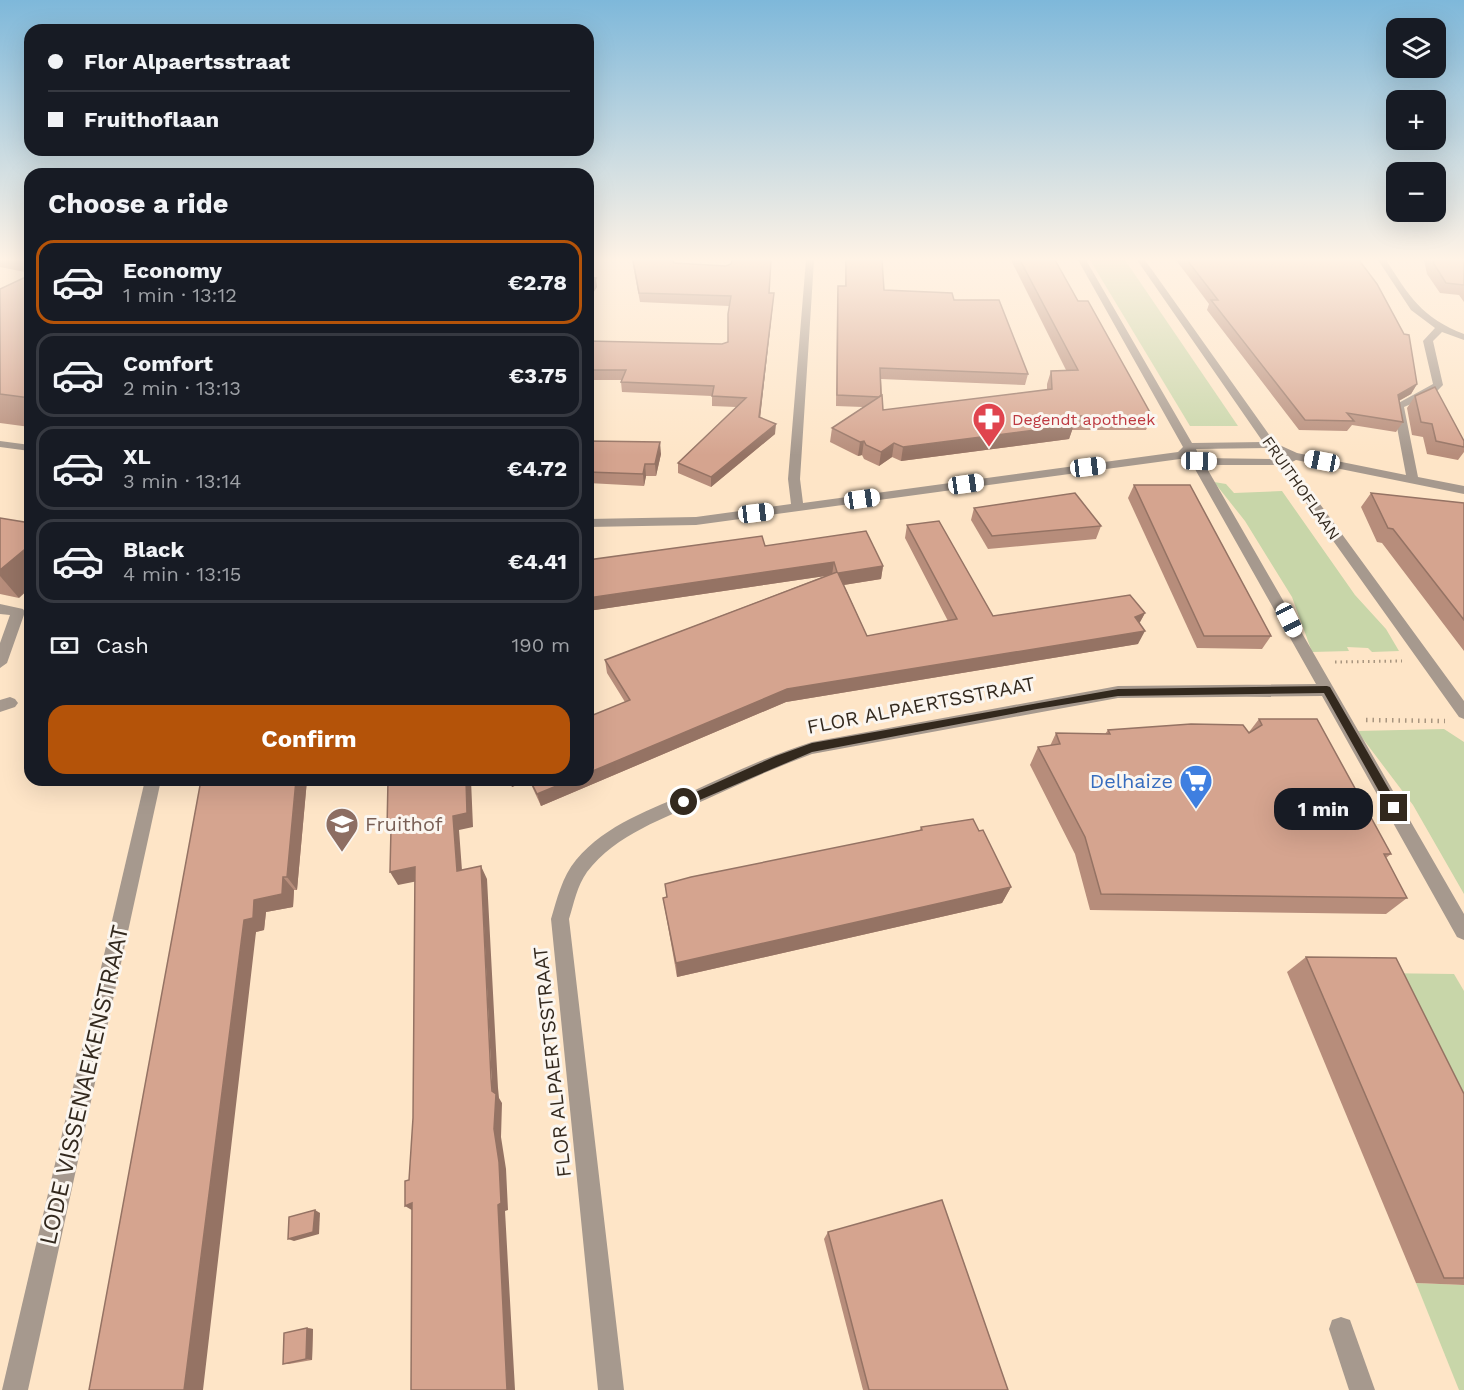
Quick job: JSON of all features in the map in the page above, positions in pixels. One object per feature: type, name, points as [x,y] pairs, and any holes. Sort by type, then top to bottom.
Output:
[{"type":"street","points":[[796,508],[794,479],[805,325]]},
{"type":"street","points":[[1118,325],[1186,450],[1199,461],[1315,671],[1464,931]]},
{"type":"street","name":"FRUITHOFLAAN","points":[[1187,325],[1271,445],[1289,459],[1459,717]]},
{"type":"street","points":[[1433,325],[1464,338]]},
{"type":"street","points":[[1413,480],[1398,406],[1430,392],[1438,385],[1428,341],[1439,329]]},
{"type":"street","points":[[0,444],[24,445]]},
{"type":"street","points":[[594,523],[696,521],[1186,450],[1271,445]]},
{"type":"street","points":[[1199,461],[1289,459],[1464,490]]},
{"type":"street","points":[[0,609],[18,612],[0,663]]},
{"type":"street","name":"FLOR ALPAERTSSTRAAT","points":[[610,1390],[560,919],[568,890],[581,867],[601,846],[627,828],[780,759],[846,740],[1118,692],[1327,690]]},
{"type":"street","name":"LODE VISSENAEKENSTRAAT","points":[[15,1390],[152,786]]},
{"type":"street","points":[[1341,1329],[1362,1390]]},
{"type":"path","points":[[1315,671],[1330,662],[1412,661]]},
{"type":"path","points":[[1338,708],[1368,721],[1459,717]]},
{"type":"green space","points":[[1129,325],[1169,325],[1238,426],[1190,426]]},
{"type":"green space","points":[[1214,482],[1226,484],[1234,493],[1282,491],[1355,595],[1386,629],[1399,651],[1372,652],[1368,648],[1347,647],[1349,651],[1312,652],[1292,597],[1245,521]]},
{"type":"green space","points":[[1444,729],[1464,742],[1464,894],[1413,805],[1357,731]]},
{"type":"green space","points":[[1375,973],[1454,974],[1464,991],[1464,1160]]},
{"type":"green space","points":[[1416,1283],[1464,1285],[1464,1390],[1459,1390]]},
{"type":"building","points":[[0,325],[24,325],[24,397],[0,394]]},
{"type":"building","points":[[728,325],[770,325],[759,417],[776,424],[711,477],[678,463],[746,398],[712,396],[714,386],[621,382],[626,370],[594,370],[594,341],[722,344],[728,342]]},
{"type":"building","points":[[838,325],[1009,325],[1028,374],[880,368],[881,395],[879,397],[837,395]]},
{"type":"building","points":[[1054,325],[1101,325],[1152,416],[1066,416],[1074,425],[903,447],[894,443],[881,452],[866,445],[864,441],[860,442],[832,428],[882,395],[883,410],[1052,389],[1051,371],[1078,370]]},
{"type":"building","points":[[1230,325],[1399,325],[1404,334],[1409,335],[1417,384],[1398,395],[1403,422],[1347,413],[1354,421],[1305,420]]},
{"type":"building","points":[[1435,387],[1464,441],[1464,447],[1436,441],[1432,424],[1421,422],[1415,396]]},
{"type":"building","points":[[594,441],[660,442],[655,464],[645,464],[643,474],[594,472]]},
{"type":"building","points":[[1134,485],[1190,485],[1271,636],[1204,636]]},
{"type":"building","points":[[1075,493],[1101,526],[992,536],[974,508]]},
{"type":"building","points":[[1371,493],[1464,503],[1464,620],[1393,529],[1388,528]]},
{"type":"building","points":[[0,518],[24,522],[24,550],[0,570]]},
{"type":"building","points":[[939,521],[993,616],[1130,595],[1145,613],[1135,617],[1145,631],[787,689],[594,770],[594,715],[630,700],[605,660],[837,572],[834,562],[594,597],[594,559],[762,536],[765,546],[866,531],[883,566],[838,573],[867,636],[957,619],[907,525]]},
{"type":"building","name":"Delhaize","points":[[1259,719],[1317,719],[1391,854],[1384,854],[1407,898],[1101,894],[1085,837],[1038,747],[1060,744],[1056,733],[1110,734],[1108,730],[1191,724],[1243,725],[1249,733],[1262,725]]},
{"type":"building","points":[[200,786],[295,786],[287,877],[283,877],[282,894],[254,900],[253,918],[244,920],[184,1390],[89,1390]]},
{"type":"building","points":[[388,786],[466,786],[467,813],[453,816],[457,871],[481,866],[491,1078],[492,1091],[496,1094],[494,1129],[499,1162],[501,1203],[498,1205],[507,1390],[411,1390],[412,1203],[405,1206],[405,1181],[409,1180],[413,1118],[415,867],[390,872],[391,829],[387,829]]},
{"type":"building","points":[[533,786],[556,786],[537,794]]},
{"type":"building","points":[[973,819],[979,831],[983,830],[1011,887],[676,963],[663,898],[667,897],[665,884],[922,830],[921,827]]},
{"type":"building","points":[[1306,957],[1396,958],[1464,1094],[1464,1278],[1444,1278]]},
{"type":"building","points":[[942,1200],[1008,1390],[869,1390],[828,1232]]},
{"type":"building","points":[[315,1210],[313,1232],[288,1239],[289,1217]]},
{"type":"building","points":[[307,1328],[306,1359],[283,1364],[284,1333]]},
{"type":"place","name":"Degendt apotheek","points":[[989,448]]},
{"type":"place","name":"Delhaize","points":[[1196,810]]},
{"type":"place","name":"Fruithof","points":[[342,853]]},
{"type":"route","points":[[684,802],[780,759],[812,748],[1037,705],[1118,692],[1327,690],[1394,808]]}]
